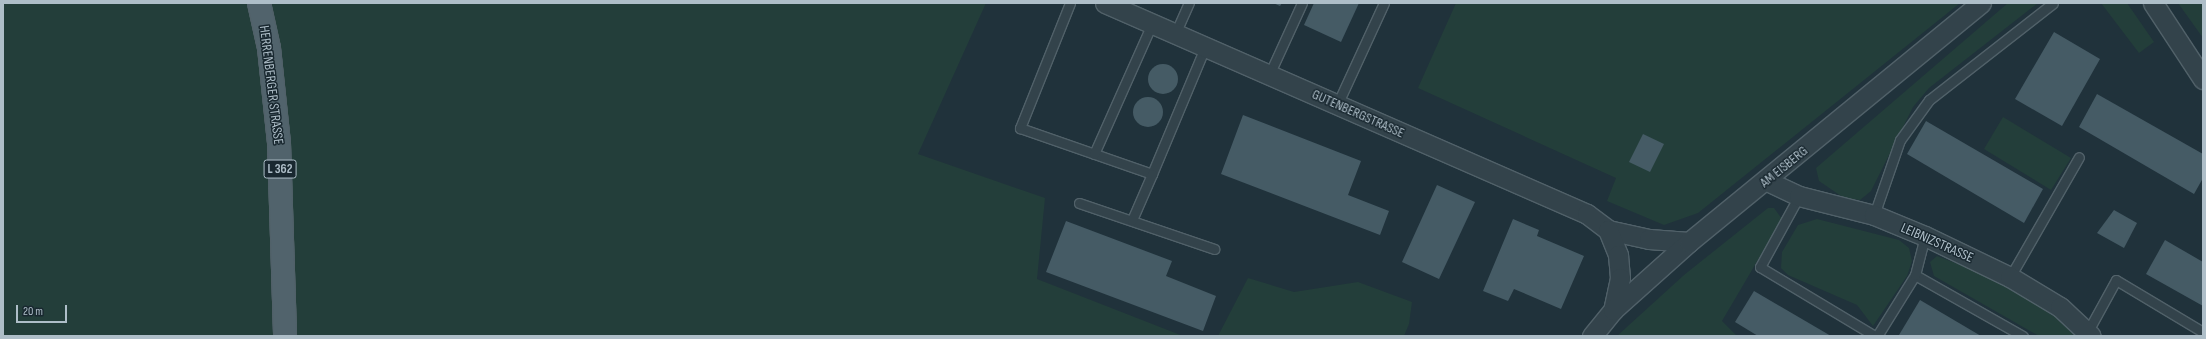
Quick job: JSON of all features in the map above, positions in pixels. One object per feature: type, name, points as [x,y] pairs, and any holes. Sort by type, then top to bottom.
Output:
[{"type":"main road","name":"HERRENBERGER STRASSE","points":[[259,3],[270,48],[279,143],[285,336]]},
{"type":"street","name":"GUTENBERGSTRASSE","points":[[1105,3],[1587,214],[1608,230],[1648,239],[1689,242]]},
{"type":"street","name":"AM EISBERG","points":[[1592,336],[1613,310],[1689,242],[1767,181],[1981,3]]},
{"type":"street","points":[[2153,3],[2203,79]]},
{"type":"street","name":"LEIBNIZSTRASSE","points":[[1767,181],[1799,196],[1874,215],[1925,236],[2010,277],[2060,307],[2089,333]]},
{"type":"street","points":[[1608,230],[1618,255],[1620,278],[1613,310]]},
{"type":"lane","points":[[1070,3],[1020,128],[1152,174]]},
{"type":"lane","points":[[1175,34],[1189,3]]},
{"type":"lane","points":[[1269,76],[1302,3]]},
{"type":"lane","points":[[1337,105],[1384,3]]},
{"type":"lane","points":[[1874,215],[1900,140],[1929,100],[2053,3]]},
{"type":"lane","points":[[1094,154],[1152,24]]},
{"type":"lane","points":[[1132,220],[1205,47]]},
{"type":"lane","points":[[2010,277],[2079,157]]},
{"type":"lane","points":[[1799,196],[1760,267],[1876,336],[1915,275],[1925,236]]},
{"type":"lane","points":[[1079,203],[1214,248]]},
{"type":"lane","points":[[1915,275],[2023,336]]},
{"type":"lane","points":[[2089,333],[2116,280],[2203,332]]},
{"type":"green space","points":[[3,3],[986,3],[918,154],[1045,198],[1037,279],[1183,336],[3,336]]},
{"type":"green space","points":[[1456,3],[1960,3],[1698,213],[1664,225],[1607,201],[1616,178],[1418,88]]},
{"type":"green space","points":[[2008,3],[2038,3],[1929,88],[1913,107],[1871,191],[1860,200],[1844,198],[1819,181],[1816,168]]},
{"type":"green space","points":[[2101,3],[2127,3],[2154,42],[2139,53]]},
{"type":"green space","points":[[2178,3],[2203,3],[2203,38]]},
{"type":"green space","points":[[2003,117],[2071,158],[2051,190],[1984,149]]},
{"type":"green space","points":[[1768,208],[1774,208],[1782,219],[1722,321],[1737,336],[1617,336],[1684,275]]},
{"type":"green space","points":[[1817,219],[1899,240],[1909,248],[1912,261],[1907,276],[1873,326],[1857,305],[1788,275],[1781,268],[1782,252],[1798,225]]},
{"type":"green space","points":[[1937,256],[1982,273],[2022,296],[2055,317],[2075,336],[2039,336],[1934,276],[1930,262]]},
{"type":"green space","points":[[1248,278],[1294,292],[1358,282],[1412,302],[1409,324],[1404,336],[1218,336]]},
{"type":"building","points":[[1273,3],[1282,3],[1280,6]]},
{"type":"building","points":[[1314,3],[1359,3],[1341,42],[1304,25]]},
{"type":"building","points":[[2054,32],[2100,59],[2062,126],[2015,99]]},
{"type":"building","points":[[1163,64],[1174,68],[1178,79],[1174,90],[1163,94],[1152,90],[1148,79],[1152,68]]},
{"type":"building","points":[[2097,94],[2203,154],[2203,178],[2194,194],[2079,127]]},
{"type":"building","points":[[1148,97],[1159,101],[1163,112],[1159,123],[1148,127],[1137,123],[1133,112],[1137,101]]},
{"type":"building","points":[[1243,115],[1361,161],[1348,195],[1389,211],[1380,235],[1221,174]]},
{"type":"building","points":[[1926,121],[2043,189],[2024,223],[1907,154]]},
{"type":"building","points":[[1643,134],[1664,144],[1650,172],[1629,162]]},
{"type":"building","points":[[1437,185],[1475,202],[1439,279],[1402,262]]},
{"type":"building","points":[[2114,210],[2137,223],[2124,248],[2097,233]]},
{"type":"building","points":[[1513,219],[1539,230],[1537,236],[1584,256],[1561,309],[1514,289],[1508,301],[1483,291]]},
{"type":"building","points":[[1066,221],[1172,261],[1166,276],[1216,296],[1203,331],[1046,272]]},
{"type":"building","points":[[2165,240],[2203,262],[2203,306],[2146,274]]},
{"type":"building","points":[[1754,291],[1831,336],[1758,336],[1735,322]]},
{"type":"building","points":[[1920,300],[1981,336],[1899,335]]}]
